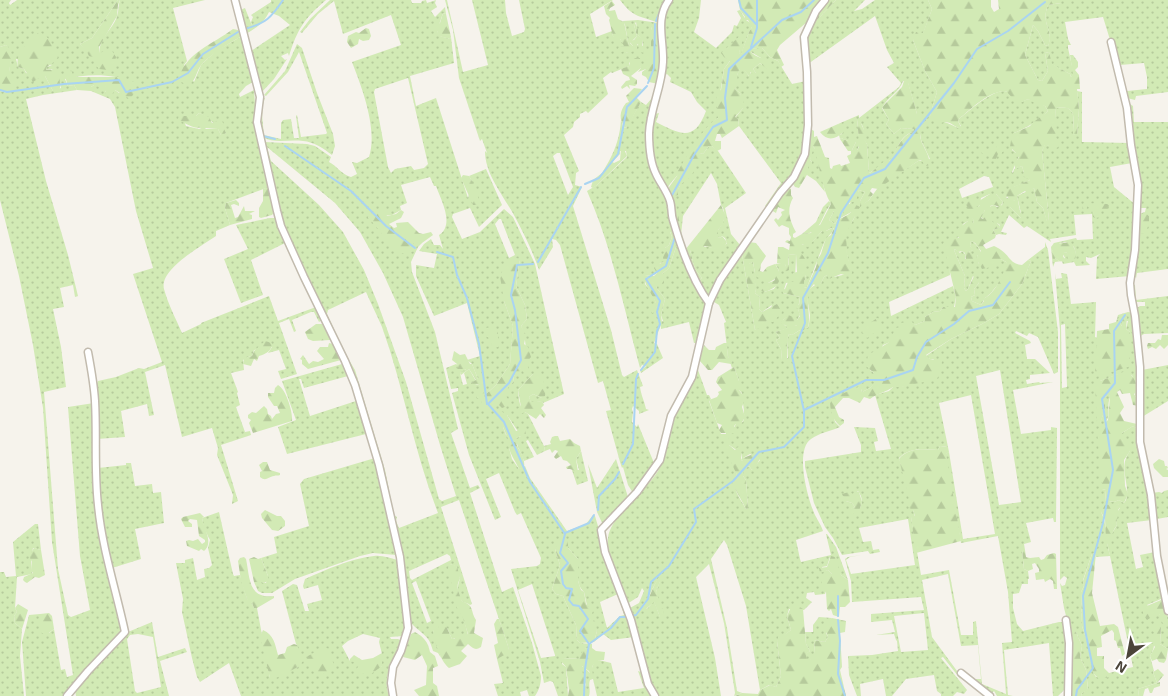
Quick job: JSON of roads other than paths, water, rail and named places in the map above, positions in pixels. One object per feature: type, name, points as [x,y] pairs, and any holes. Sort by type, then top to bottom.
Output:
[{"type":"street","points":[[235,0],[260,97],[257,122],[281,226],[354,384],[379,465],[400,557],[408,628],[394,667],[391,684],[393,696]]},
{"type":"street","points":[[669,0],[660,19],[663,65],[650,121],[651,156],[655,173],[670,202],[672,218],[680,243],[692,272],[709,303]]},
{"type":"street","points":[[655,696],[648,684],[632,620],[606,552],[601,530],[637,492],[660,460],[671,416],[692,377],[709,303],[720,280],[780,193],[794,177],[805,154],[808,125],[808,72],[804,37],[816,11],[825,0]]},
{"type":"street","points":[[1111,42],[1127,108],[1138,185],[1135,250],[1130,295],[1135,316],[1140,367],[1140,442],[1150,495],[1157,556],[1168,611]]},
{"type":"street","points":[[67,696],[125,632],[102,536],[96,476],[96,403],[88,352]]},
{"type":"street","points":[[1066,620],[1069,643],[1068,696]]},
{"type":"street","points":[[961,672],[990,696]]},
{"type":"waterway","points":[[245,29],[267,19],[283,0]]},
{"type":"waterway","points":[[656,21],[665,0]]},
{"type":"waterway","points":[[739,0],[741,8],[756,24]]},
{"type":"waterway","points":[[751,47],[757,28],[757,0]]},
{"type":"waterway","points":[[671,197],[694,155],[713,127],[727,120],[725,98],[729,69],[782,20],[801,12],[814,0]]},
{"type":"waterway","points":[[632,616],[636,615],[648,599],[651,582],[669,566],[696,522],[694,509],[733,481],[759,452],[784,447],[804,427],[804,411],[792,356],[805,323],[803,298],[828,253],[841,213],[864,178],[885,169],[954,83],[977,49],[1008,31],[1045,2]]},
{"type":"waterway","points":[[648,83],[654,68],[655,24]]},
{"type":"waterway","points":[[0,90],[7,92],[64,84],[119,80],[126,92],[172,82],[188,73],[203,54],[238,32]]},
{"type":"waterway","points":[[585,184],[599,178],[618,154],[627,107],[647,86]]},
{"type":"waterway","points":[[263,136],[275,139]]},
{"type":"waterway","points":[[285,146],[351,191],[386,226],[415,248]]},
{"type":"waterway","points":[[538,262],[581,187]]},
{"type":"waterway","points":[[641,370],[655,352],[657,331],[660,324],[657,312],[660,301],[646,279],[666,266],[675,237]]},
{"type":"waterway","points":[[437,252],[453,257],[457,275],[467,298],[479,344],[487,404]]},
{"type":"waterway","points":[[533,264],[517,265],[511,295],[515,310],[521,360],[509,383],[488,404],[504,422],[530,482],[565,534],[560,553],[568,563],[561,571],[563,584],[566,588],[572,589],[569,600],[573,605],[579,606],[588,619],[580,631],[589,644],[585,669],[584,696]]},
{"type":"waterway","points":[[804,410],[866,380],[884,380],[913,370],[917,357],[926,342],[954,324],[969,311],[993,305],[1010,282]]},
{"type":"waterway","points":[[1076,696],[1077,690],[1093,668],[1085,630],[1083,596],[1103,523],[1113,470],[1102,399],[1115,383],[1114,331],[1125,315]]},
{"type":"waterway","points":[[623,464],[633,444],[636,379],[638,374]]},
{"type":"waterway","points":[[598,510],[599,496],[619,472]]},
{"type":"waterway","points":[[565,533],[589,523],[594,515]]},
{"type":"waterway","points":[[838,596],[838,616]]},
{"type":"waterway","points":[[589,644],[611,628],[620,617],[627,617]]},
{"type":"waterway","points":[[838,620],[840,641],[838,674],[845,696]]}]
